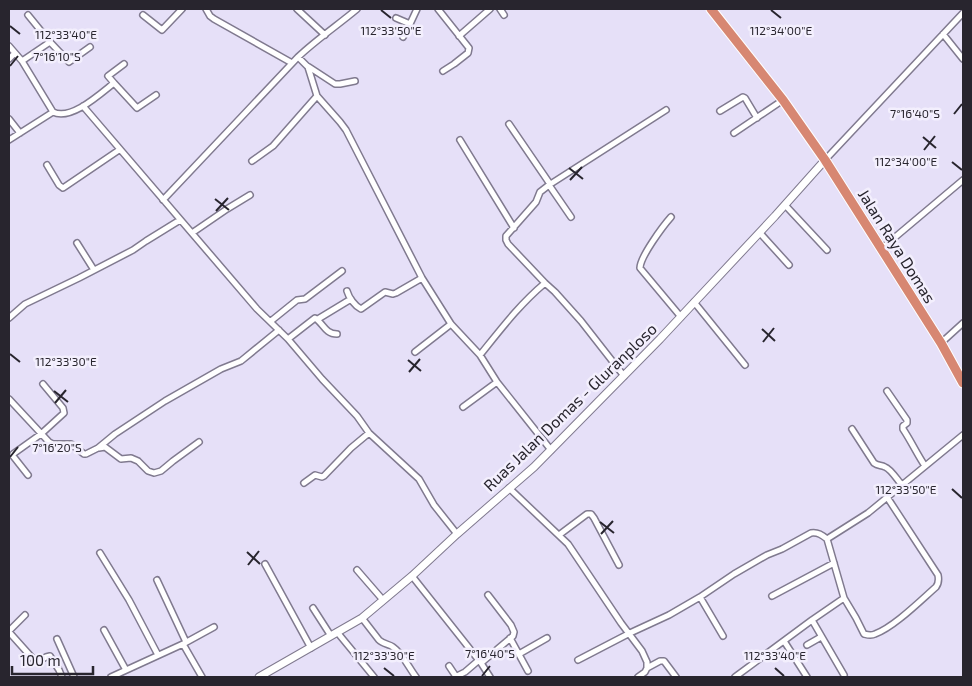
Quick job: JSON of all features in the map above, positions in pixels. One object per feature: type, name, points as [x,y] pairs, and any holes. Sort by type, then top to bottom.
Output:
[{"type":"highway","name":"Jalan Raya Domas","points":[[711,9],[783,100],[825,160],[941,343],[963,383]]},
{"type":"main road","name":"Ruas Jalan Domas - Gluranploso","points":[[259,677],[362,618],[510,488],[551,450],[681,317],[825,160]]},
{"type":"street","points":[[143,15],[162,30],[182,9]]},
{"type":"street","points":[[206,9],[214,19],[292,63]]},
{"type":"street","points":[[297,9],[325,35]]},
{"type":"street","points":[[163,200],[310,45],[357,9]]},
{"type":"street","points":[[403,37],[418,9]]},
{"type":"street","points":[[438,9],[469,48],[468,53],[443,71]]},
{"type":"street","points":[[459,36],[490,9]]},
{"type":"street","points":[[500,9],[504,15]]},
{"type":"street","points":[[28,15],[69,62],[90,47]]},
{"type":"street","points":[[825,160],[963,15]]},
{"type":"street","points":[[396,18],[410,24]]},
{"type":"street","points":[[943,34],[963,59]]},
{"type":"street","points":[[22,62],[50,42]]},
{"type":"street","points":[[9,46],[22,62],[56,114],[73,111],[83,106],[114,83]]},
{"type":"street","points":[[9,58],[15,53]]},
{"type":"street","points":[[298,57],[308,67],[335,84],[355,81]]},
{"type":"street","points":[[124,64],[108,76],[136,107],[139,107],[156,95]]},
{"type":"street","points":[[308,67],[317,96],[346,130],[422,278],[451,324],[480,355],[497,382],[551,450]]},
{"type":"street","points":[[252,161],[273,146],[317,96]]},
{"type":"street","points":[[720,111],[743,96],[757,118]]},
{"type":"street","points":[[734,133],[783,100]]},
{"type":"street","points":[[83,106],[257,308],[288,339],[357,416],[369,433],[419,479],[434,505],[457,534]]},
{"type":"street","points":[[624,376],[581,321],[508,244],[506,236],[536,202],[540,192],[549,184],[666,110]]},
{"type":"street","points":[[9,140],[53,112]]},
{"type":"street","points":[[9,119],[20,133]]},
{"type":"street","points":[[509,124],[571,217]]},
{"type":"street","points":[[460,140],[514,228]]},
{"type":"street","points":[[47,165],[59,185],[63,188],[119,150]]},
{"type":"street","points":[[881,249],[963,180]]},
{"type":"street","points":[[192,233],[250,195]]},
{"type":"street","points":[[785,205],[827,250]]},
{"type":"street","points":[[671,217],[663,226],[640,264],[640,268],[681,317]]},
{"type":"street","points":[[9,318],[25,304],[133,250],[180,220]]},
{"type":"street","points":[[760,233],[789,265]]},
{"type":"street","points":[[77,243],[94,270]]},
{"type":"street","points":[[271,321],[297,300],[305,299],[342,271]]},
{"type":"street","points":[[347,291],[358,308],[361,309],[385,292],[396,293],[422,278]]},
{"type":"street","points":[[480,355],[512,315],[545,283]]},
{"type":"street","points":[[288,339],[314,318],[318,319],[351,299]]},
{"type":"street","points":[[694,302],[745,365]]},
{"type":"street","points":[[318,319],[325,330],[331,334],[337,334]]},
{"type":"street","points":[[941,343],[963,323]]},
{"type":"street","points":[[416,352],[451,324]]},
{"type":"street","points":[[9,399],[46,440],[53,444],[71,444],[86,454],[98,448],[115,434],[165,401],[221,369],[241,361],[279,330]]},
{"type":"street","points":[[463,407],[497,382]]},
{"type":"street","points":[[28,475],[13,454],[41,434],[64,413],[63,408],[43,384]]},
{"type":"street","points":[[887,391],[907,420],[903,429],[925,466]]},
{"type":"street","points":[[852,429],[874,463],[888,468],[902,485]]},
{"type":"street","points":[[304,483],[315,475],[324,476],[351,448],[369,433]]},
{"type":"street","points":[[826,539],[868,513],[963,435]]},
{"type":"street","points":[[98,448],[105,447],[121,459],[134,459],[154,474],[161,471],[199,442]]},
{"type":"street","points":[[510,488],[571,548],[642,651],[647,662],[647,668]]},
{"type":"street","points":[[578,660],[669,615],[767,554],[782,549],[815,532],[826,539],[844,598],[860,629],[864,634],[869,635],[874,635],[884,630],[936,587],[938,583],[938,575],[887,497]]},
{"type":"street","points":[[559,536],[587,514],[590,514],[619,565]]},
{"type":"street","points":[[100,553],[129,600],[158,655]]},
{"type":"street","points":[[772,596],[834,563]]},
{"type":"street","points":[[265,564],[311,648]]},
{"type":"street","points":[[357,570],[383,600]]},
{"type":"street","points":[[412,576],[490,677]]},
{"type":"street","points":[[157,580],[202,677]]},
{"type":"street","points":[[449,666],[457,676],[465,672],[510,638],[514,632],[488,595]]},
{"type":"street","points":[[700,597],[723,636]]},
{"type":"street","points":[[735,677],[844,598]]},
{"type":"street","points":[[313,608],[374,677]]},
{"type":"street","points":[[24,615],[9,632],[37,662],[50,656],[62,677]]},
{"type":"street","points":[[362,618],[382,643],[391,646],[399,653],[416,677]]},
{"type":"street","points":[[812,620],[844,675]]},
{"type":"street","points":[[111,677],[185,643],[214,627]]},
{"type":"street","points":[[104,630],[126,670]]},
{"type":"street","points":[[806,645],[821,637]]},
{"type":"street","points":[[510,638],[528,671]]},
{"type":"street","points":[[519,654],[547,638]]},
{"type":"street","points":[[58,639],[74,677]]},
{"type":"street","points":[[784,641],[807,677]]},
{"type":"street","points":[[638,677],[647,668],[660,661],[664,661],[676,677]]}]
